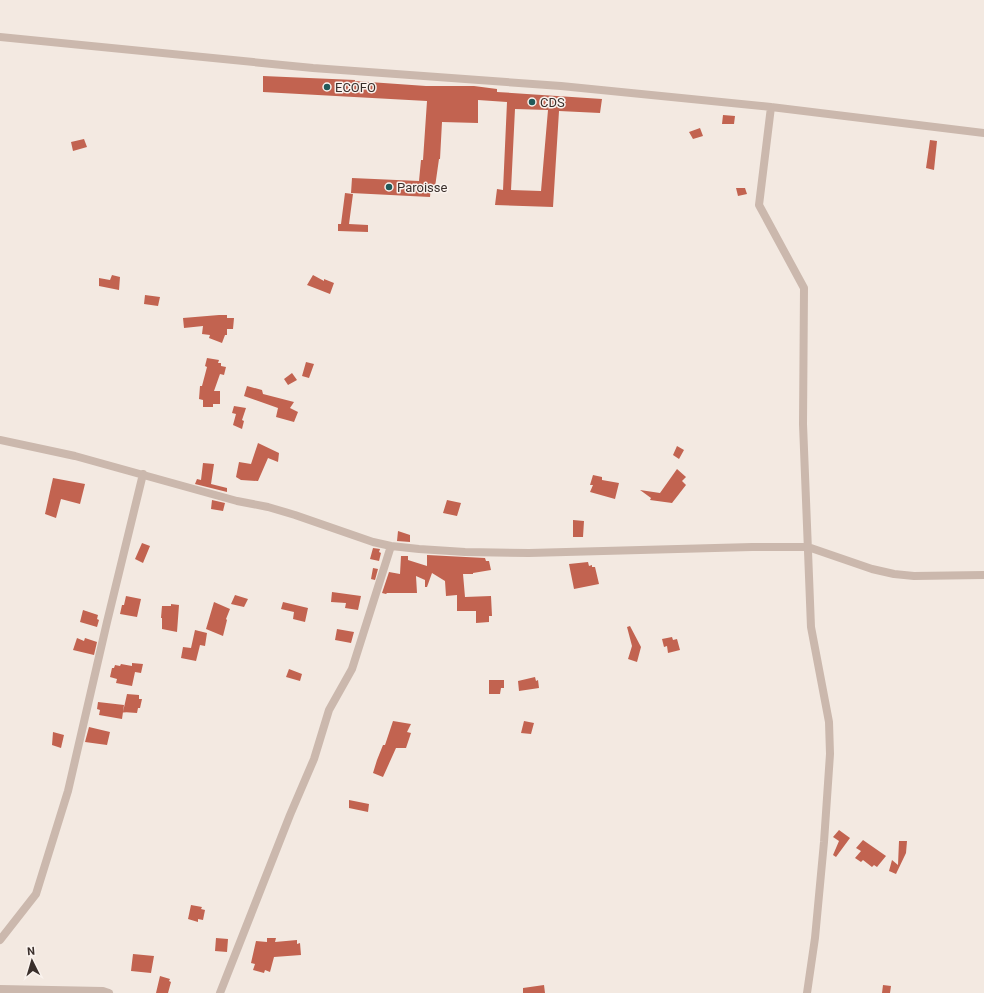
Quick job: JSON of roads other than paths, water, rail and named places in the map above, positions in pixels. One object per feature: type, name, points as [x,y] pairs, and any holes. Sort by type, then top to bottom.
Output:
[{"type":"street","points":[[0,37],[313,68],[561,86],[771,107],[984,133]]},
{"type":"street","points":[[771,107],[759,205],[804,288],[803,424],[811,627],[829,722],[830,754],[815,938],[807,993]]},
{"type":"street","points":[[0,440],[75,456],[238,501],[268,507],[373,542],[391,546],[465,552],[752,546],[808,547],[872,569],[894,574],[914,576],[984,575]]},
{"type":"street","points":[[0,940],[36,894],[68,791],[143,474]]},
{"type":"street","points":[[220,993],[290,815],[314,759],[329,710],[352,669],[391,546]]},
{"type":"street","points":[[0,989],[103,991],[109,993]]},
{"type":"place","name":"ECOFO","points":[[327,87]]},
{"type":"place","name":"CDS","points":[[532,102]]},
{"type":"place","name":"Paroisse","points":[[389,187]]}]
